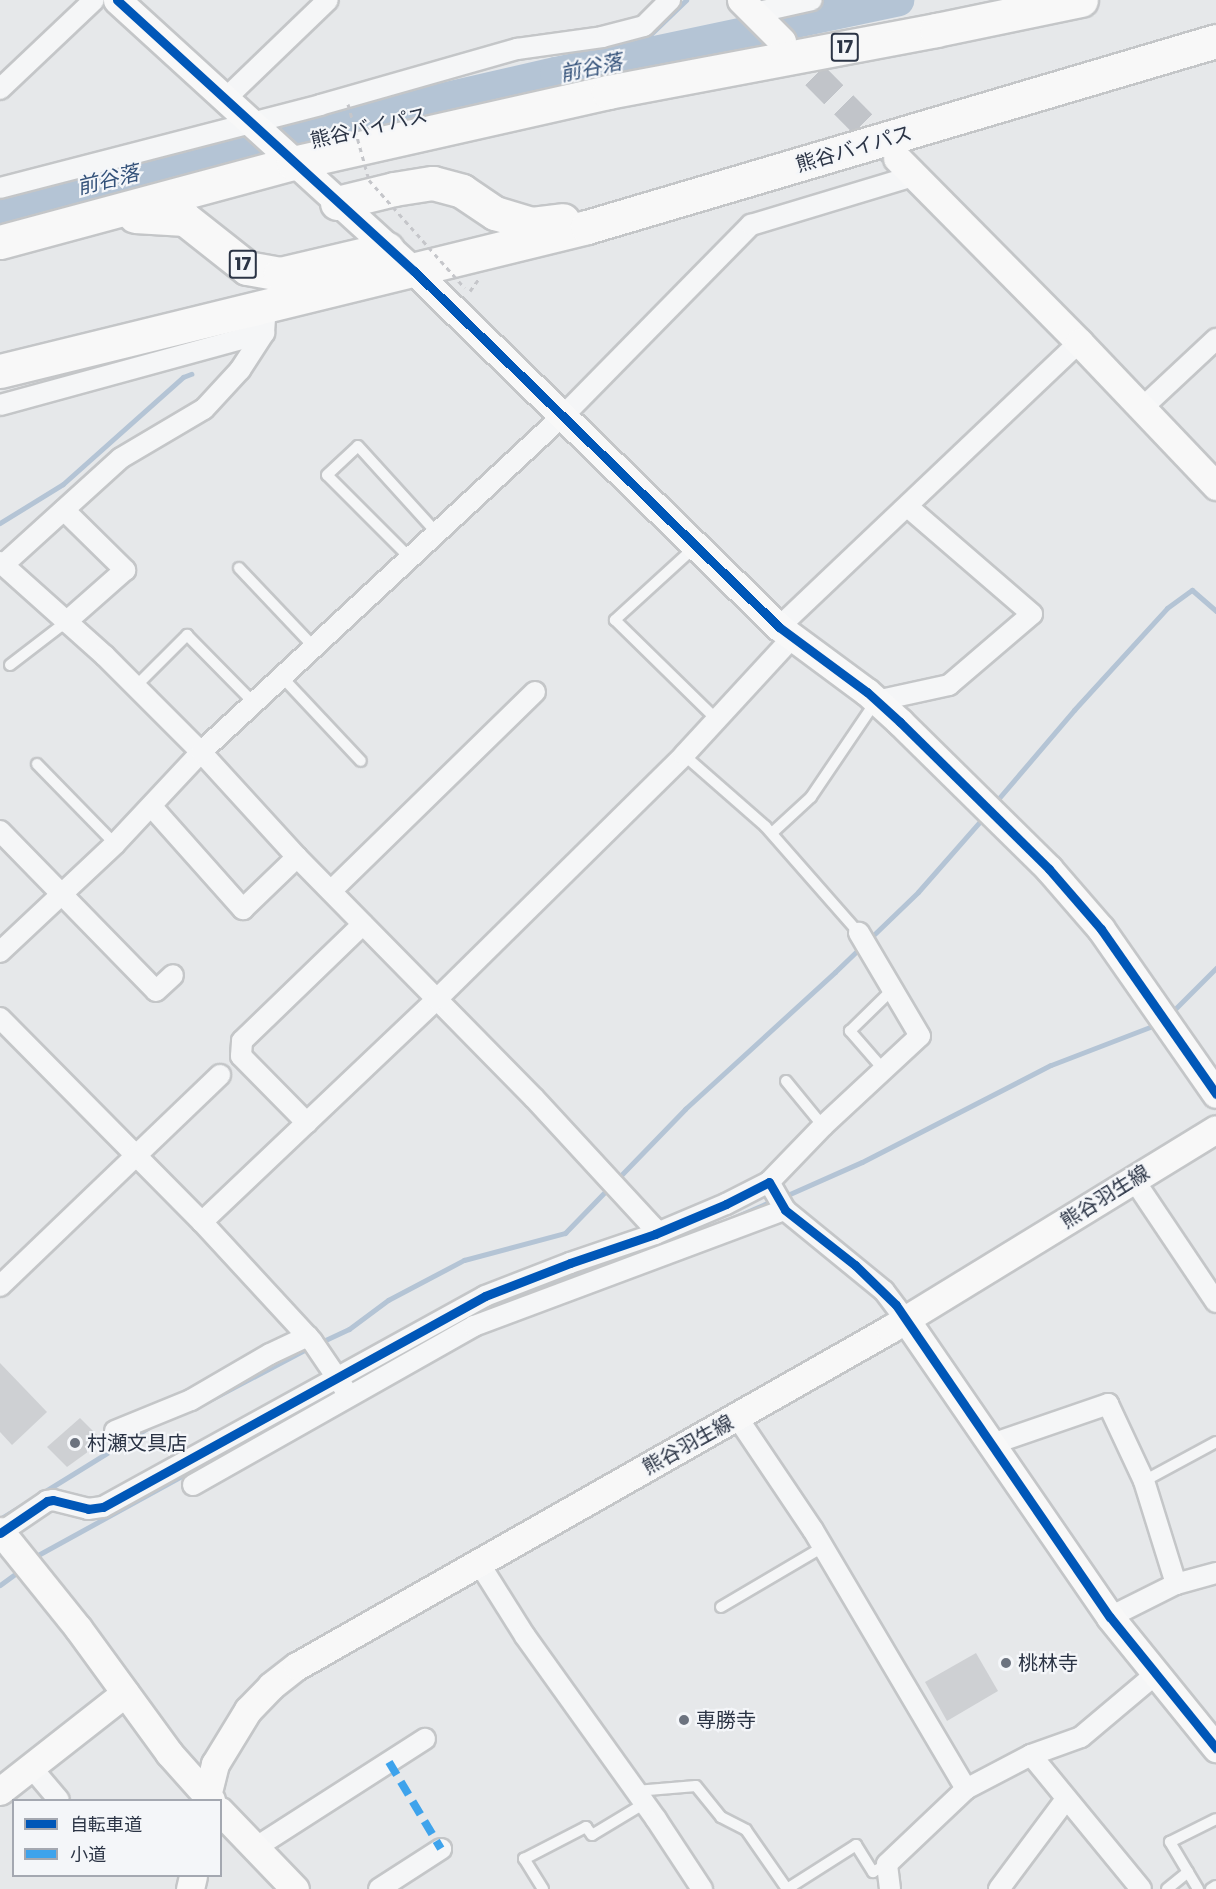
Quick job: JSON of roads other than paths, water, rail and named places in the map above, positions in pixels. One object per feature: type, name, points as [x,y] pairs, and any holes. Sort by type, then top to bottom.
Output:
[{"type":"highway","name":"熊谷バイパス","points":[[0,242],[293,163],[608,92],[1081,0]]},
{"type":"highway","name":"熊谷バイパス","points":[[0,371],[265,320],[414,271],[587,227],[1216,41]]},
{"type":"highway","points":[[337,203],[394,189],[433,183],[462,190],[495,213],[532,224],[570,219],[587,227]]},
{"type":"highway","name":"17","points":[[110,214],[185,219],[247,268],[280,274],[387,249]]},
{"type":"street","points":[[0,89],[94,0]]},
{"type":"street","points":[[117,0],[387,249],[414,271],[564,414],[786,632],[876,701],[990,809],[1050,869],[1101,929],[1216,1094]]},
{"type":"street","points":[[224,100],[328,0]]},
{"type":"street","points":[[0,188],[320,105],[517,49],[602,37],[644,26],[669,0]]},
{"type":"street","points":[[750,9],[812,0]]},
{"type":"street","points":[[750,9],[782,41]]},
{"type":"street","points":[[0,952],[115,844],[201,752],[564,414],[751,225],[905,167],[1079,342],[1216,486]]},
{"type":"street","points":[[0,405],[265,320]]},
{"type":"street","points":[[265,320],[240,370],[204,409],[121,458],[2,564],[135,687],[201,752],[297,857],[534,1098],[653,1227],[655,1234]]},
{"type":"street","points":[[1141,409],[1216,339]]},
{"type":"street","points":[[202,1222],[437,999],[684,755],[786,632],[908,507],[1079,342]]},
{"type":"street","points":[[876,701],[949,685],[1032,614],[908,507]]},
{"type":"street","points":[[64,510],[125,570],[66,622]]},
{"type":"street","points":[[331,891],[535,692]]},
{"type":"street","points":[[152,807],[243,909],[297,857]]},
{"type":"street","points":[[0,831],[156,991],[173,975]]},
{"type":"street","points":[[307,1123],[241,1056],[242,1041],[363,924]]},
{"type":"street","points":[[208,1799],[169,1753],[78,1628],[0,1532],[47,1501],[53,1500],[88,1509],[104,1507],[344,1387],[474,1326],[777,1197],[823,1126],[920,1036],[894,988],[859,933]]},
{"type":"street","points":[[0,1018],[202,1222],[313,1342],[344,1387]]},
{"type":"street","points":[[0,1286],[220,1075]]},
{"type":"street","name":"熊谷羽生線","points":[[211,1799],[215,1764],[248,1710],[271,1686],[297,1666],[906,1320],[1216,1129]]},
{"type":"street","points":[[1134,1179],[1216,1302]]},
{"type":"street","points":[[193,1485],[485,1296],[570,1263],[655,1234],[726,1204],[777,1197],[884,1291],[1110,1617],[1157,1672],[1216,1748]]},
{"type":"street","points":[[115,1431],[191,1400],[270,1354],[313,1342]]},
{"type":"street","points":[[992,1444],[1108,1404],[1144,1481],[1176,1584]]},
{"type":"street","points":[[737,1418],[823,1547],[966,1790]]},
{"type":"street","points":[[479,1563],[525,1636],[640,1797],[702,1889]]},
{"type":"street","points":[[1110,1617],[1176,1584],[1216,1573]]},
{"type":"street","points":[[890,1889],[887,1864],[966,1790],[1031,1755],[1081,1737],[1157,1672]]},
{"type":"street","points":[[0,1791],[125,1693]]},
{"type":"street","points":[[255,1848],[425,1739]]},
{"type":"street","points":[[1031,1755],[1141,1889]]},
{"type":"street","points":[[31,1767],[58,1799]]},
{"type":"street","points":[[999,1889],[1066,1799]]},
{"type":"street","points":[[222,1814],[295,1889]]},
{"type":"street","points":[[380,1889],[441,1849]]},
{"type":"lane","points":[[410,558],[327,475],[358,446],[437,533]]},
{"type":"lane","points":[[697,545],[615,620],[716,719]]},
{"type":"lane","points":[[239,568],[314,647]]},
{"type":"lane","points":[[10,665],[66,622]]},
{"type":"lane","points":[[135,687],[187,635],[254,703]]},
{"type":"lane","points":[[282,677],[361,761]]},
{"type":"lane","points":[[772,833],[811,797],[876,701]]},
{"type":"lane","points":[[684,755],[772,833],[859,933]]},
{"type":"lane","points":[[37,764],[115,844]]},
{"type":"lane","points":[[884,1070],[850,1031],[894,988]]},
{"type":"lane","points":[[786,1081],[823,1126]]},
{"type":"lane","points":[[1144,1481],[1216,1442]]},
{"type":"lane","points":[[721,1607],[823,1547]]},
{"type":"lane","points":[[543,1889],[524,1859],[586,1827],[592,1835],[640,1797],[696,1786],[721,1816],[746,1830],[787,1889],[856,1845],[873,1872],[887,1864]]},
{"type":"lane","points":[[1198,1889],[1170,1842],[1216,1819]]},
{"type":"lane","points":[[1167,1889],[1188,1872]]},
{"type":"lane","points":[[1211,1889],[1216,1886]]},
{"type":"waterway","points":[[625,59],[686,0]]},
{"type":"waterway","name":"前谷落","points":[[285,135],[556,73],[898,0]]},
{"type":"waterway","name":"前谷落","points":[[0,208],[142,169],[250,144]]},
{"type":"waterway","points":[[0,523],[63,484],[183,377],[191,374]]},
{"type":"waterway","points":[[993,805],[1074,710],[1167,608],[1192,590],[1216,611]]},
{"type":"waterway","points":[[319,1343],[349,1329],[388,1300],[464,1260],[565,1233],[685,1109],[835,972],[918,892],[984,817]]},
{"type":"waterway","points":[[1176,1008],[1216,968]]},
{"type":"waterway","points":[[783,1197],[862,1162],[1051,1065],[1158,1024]]},
{"type":"waterway","points":[[467,1319],[491,1306],[726,1221],[774,1200]]},
{"type":"waterway","points":[[38,1555],[453,1327]]},
{"type":"waterway","points":[[202,1404],[310,1347]]},
{"type":"waterway","points":[[0,1519],[149,1427]]},
{"type":"waterway","points":[[0,1585],[15,1574]]},
{"type":"tunnel","points":[[786,46],[892,153]]},
{"type":"place","name":"村瀬文具店","points":[[75,1443]]},
{"type":"place","name":"桃林寺","points":[[1006,1663]]},
{"type":"place","name":"専勝寺","points":[[684,1720]]}]
